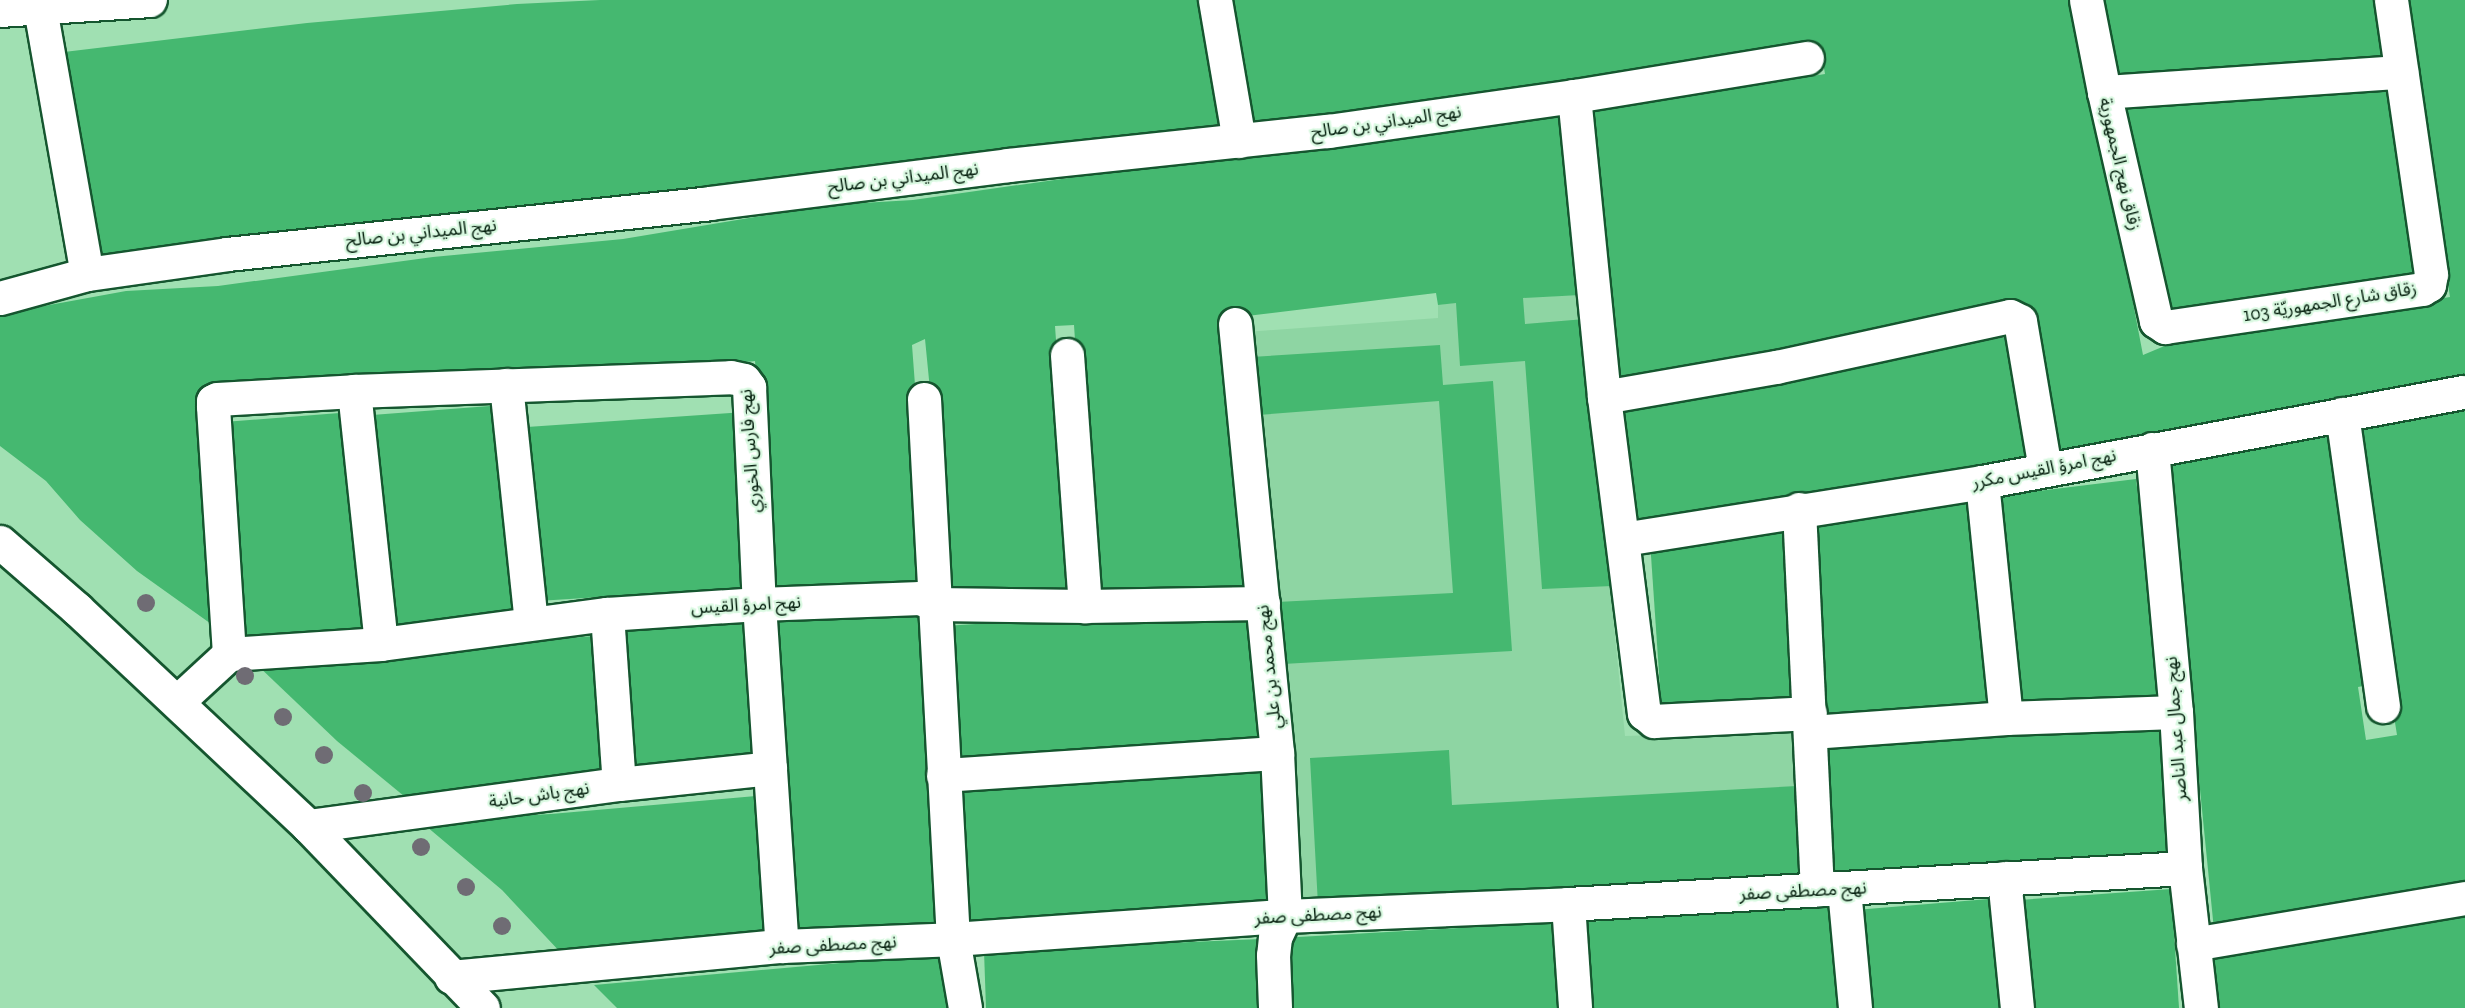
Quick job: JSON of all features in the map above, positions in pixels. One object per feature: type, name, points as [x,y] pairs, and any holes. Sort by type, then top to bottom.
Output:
[{"type":"street","points":[[1,6],[40,8],[150,0]]},
{"type":"street","points":[[1215,0],[1239,141]]},
{"type":"street","name":"زقاق نهج الجمهورية","points":[[2086,0],[2104,92],[2156,321],[2160,326]]},
{"type":"street","name":"زقاق شارع الجمهوريّة 103","points":[[2160,326],[2422,289],[2429,285],[2431,274],[2391,0]]},
{"type":"street","points":[[40,8],[87,274]]},
{"type":"street","name":"نهج الميداني بن صالح","points":[[0,298],[87,274],[239,252],[709,203],[1008,165],[1239,141],[1574,96],[1808,58]]},
{"type":"street","points":[[2104,92],[2401,72]]},
{"type":"street","points":[[1574,96],[1604,397],[1644,713],[1647,718],[1654,721],[1810,722],[2176,712]]},
{"type":"street","points":[[1604,397],[1776,367],[2010,316],[2020,321],[2045,468]]},
{"type":"street","name":"نهج محمد بن علي","points":[[1235,324],[1277,753],[1285,916],[1275,937],[1273,955],[1275,1008]]},
{"type":"street","points":[[1067,355],[1086,606]]},
{"type":"street","name":"نهج فارس الخوري","points":[[229,654],[213,401],[354,391],[731,377],[744,380],[749,387],[759,604],[782,946]]},
{"type":"street","points":[[506,386],[531,622]]},
{"type":"street","points":[[354,391],[381,644]]},
{"type":"street","name":"نهج امرؤ القيس مكرر","points":[[1623,539],[1799,509],[1982,482],[2045,468],[2465,392]]},
{"type":"street","points":[[924,399],[953,939],[965,1008]]},
{"type":"street","points":[[2342,414],[2383,706]]},
{"type":"street","name":"نهج جمال عبد الناصر","points":[[2152,449],[2176,712],[2185,868],[2201,1008]]},
{"type":"street","points":[[1982,482],[2006,718]]},
{"type":"street","points":[[1799,509],[1810,722],[1830,890],[1855,1008]]},
{"type":"street","points":[[0,542],[177,702],[308,826],[483,1008]]},
{"type":"street","name":"نهج امرؤ القيس","points":[[229,654],[381,644],[531,622],[607,614],[759,604],[920,598],[934,604],[1086,606],[1263,603]]},
{"type":"street","points":[[607,614],[619,784]]},
{"type":"street","points":[[177,702],[229,654]]},
{"type":"street","points":[[943,775],[1277,753]]},
{"type":"street","name":"نهج باش حانبة","points":[[308,826],[619,784],[770,768]]},
{"type":"street","name":"نهج مصطفى صفر","points":[[451,977],[782,946],[953,939],[1285,916],[1568,904],[2185,868]]},
{"type":"street","points":[[2004,878],[2017,1008]]},
{"type":"street","points":[[2193,944],[2465,898]]},
{"type":"street","points":[[1568,904],[1575,1008]]},
{"type":"shaded area","points":[[1581,295],[1625,736],[1794,731],[1802,878],[1300,906],[1246,332],[1438,318],[1438,305],[1483,299]]},
{"type":"building","points":[[600,0],[1202,0],[1220,124],[102,261],[64,52],[307,23],[517,4]]},
{"type":"building","points":[[1228,0],[2075,0],[2143,355],[2174,342],[2450,297],[2403,0],[2465,0],[2465,384],[2057,453],[2029,308],[1612,387],[1581,113],[1825,74],[1820,44],[1248,133]]},
{"type":"building","points":[[2094,0],[2381,0],[2390,64],[2110,81]]},
{"type":"building","points":[[2395,81],[2421,281],[2282,299],[2164,310],[2117,106],[2256,99]]},
{"type":"building","points":[[1564,115],[1581,295],[1523,298],[1525,324],[1585,319],[1612,586],[1542,589],[1525,361],[1460,366],[1456,303],[1438,305],[1436,293],[1230,318],[1249,591],[1092,600],[1074,325],[1055,326],[1074,594],[946,600],[936,451],[925,339],[912,345],[930,585],[773,597],[755,361],[639,374],[204,394],[221,631],[137,571],[80,520],[46,481],[0,446],[0,314],[126,291],[218,286],[433,257],[623,239],[828,205],[913,200],[1188,161]]},
{"type":"building","points":[[2006,337],[2027,463],[1639,529],[1618,403]]},
{"type":"building","points":[[1440,345],[1443,385],[1493,381],[1512,651],[1283,664],[1277,602],[1453,593],[1439,401],[1258,415],[1251,357]]},
{"type":"building","points":[[503,405],[519,620],[388,630],[372,415]]},
{"type":"building","points":[[2465,407],[2465,888],[2214,930],[2191,699],[2158,459],[2334,431],[2374,684],[2358,687],[2366,740],[2397,735],[2379,623],[2356,426]]},
{"type":"building","points":[[352,412],[369,629],[242,640],[224,422]]},
{"type":"building","points":[[745,412],[758,587],[538,601],[527,427]]},
{"type":"building","points":[[2136,479],[2163,698],[2012,711],[1989,497]]},
{"type":"building","points":[[1979,502],[1998,710],[1829,726],[1809,518]]},
{"type":"building","points":[[1794,531],[1805,707],[1662,717],[1650,541]]},
{"type":"building","points":[[922,603],[946,931],[797,942],[773,613]]},
{"type":"building","points":[[1258,606],[1266,749],[952,768],[944,626]]},
{"type":"building","points":[[751,621],[760,760],[629,768],[620,629]]},
{"type":"building","points":[[595,636],[608,781],[410,801],[337,741],[254,662]]},
{"type":"building","points":[[2163,720],[2172,857],[1831,879],[1822,742]]},
{"type":"building","points":[[1449,750],[1452,805],[1797,786],[1802,878],[1318,905],[1310,758]]},
{"type":"building","points":[[1273,761],[1283,907],[960,929],[951,783]]},
{"type":"building","points":[[756,796],[768,937],[562,954],[502,890],[420,821],[551,814]]},
{"type":"building","points":[[2171,889],[2179,1008],[2026,1008],[2019,900]]},
{"type":"building","points":[[2001,898],[2009,1008],[1862,1008],[1855,910]]},
{"type":"building","points":[[1839,902],[1847,1008],[1582,1008],[1576,923]]},
{"type":"building","points":[[2465,909],[2465,1008],[2217,1008],[2208,952]]},
{"type":"building","points":[[1564,922],[1569,1008],[1284,1008],[1280,938]]},
{"type":"building","points":[[1261,939],[1264,1008],[986,1008],[984,951]]},
{"type":"building","points":[[964,952],[968,1008],[617,1008],[594,985]]}]
